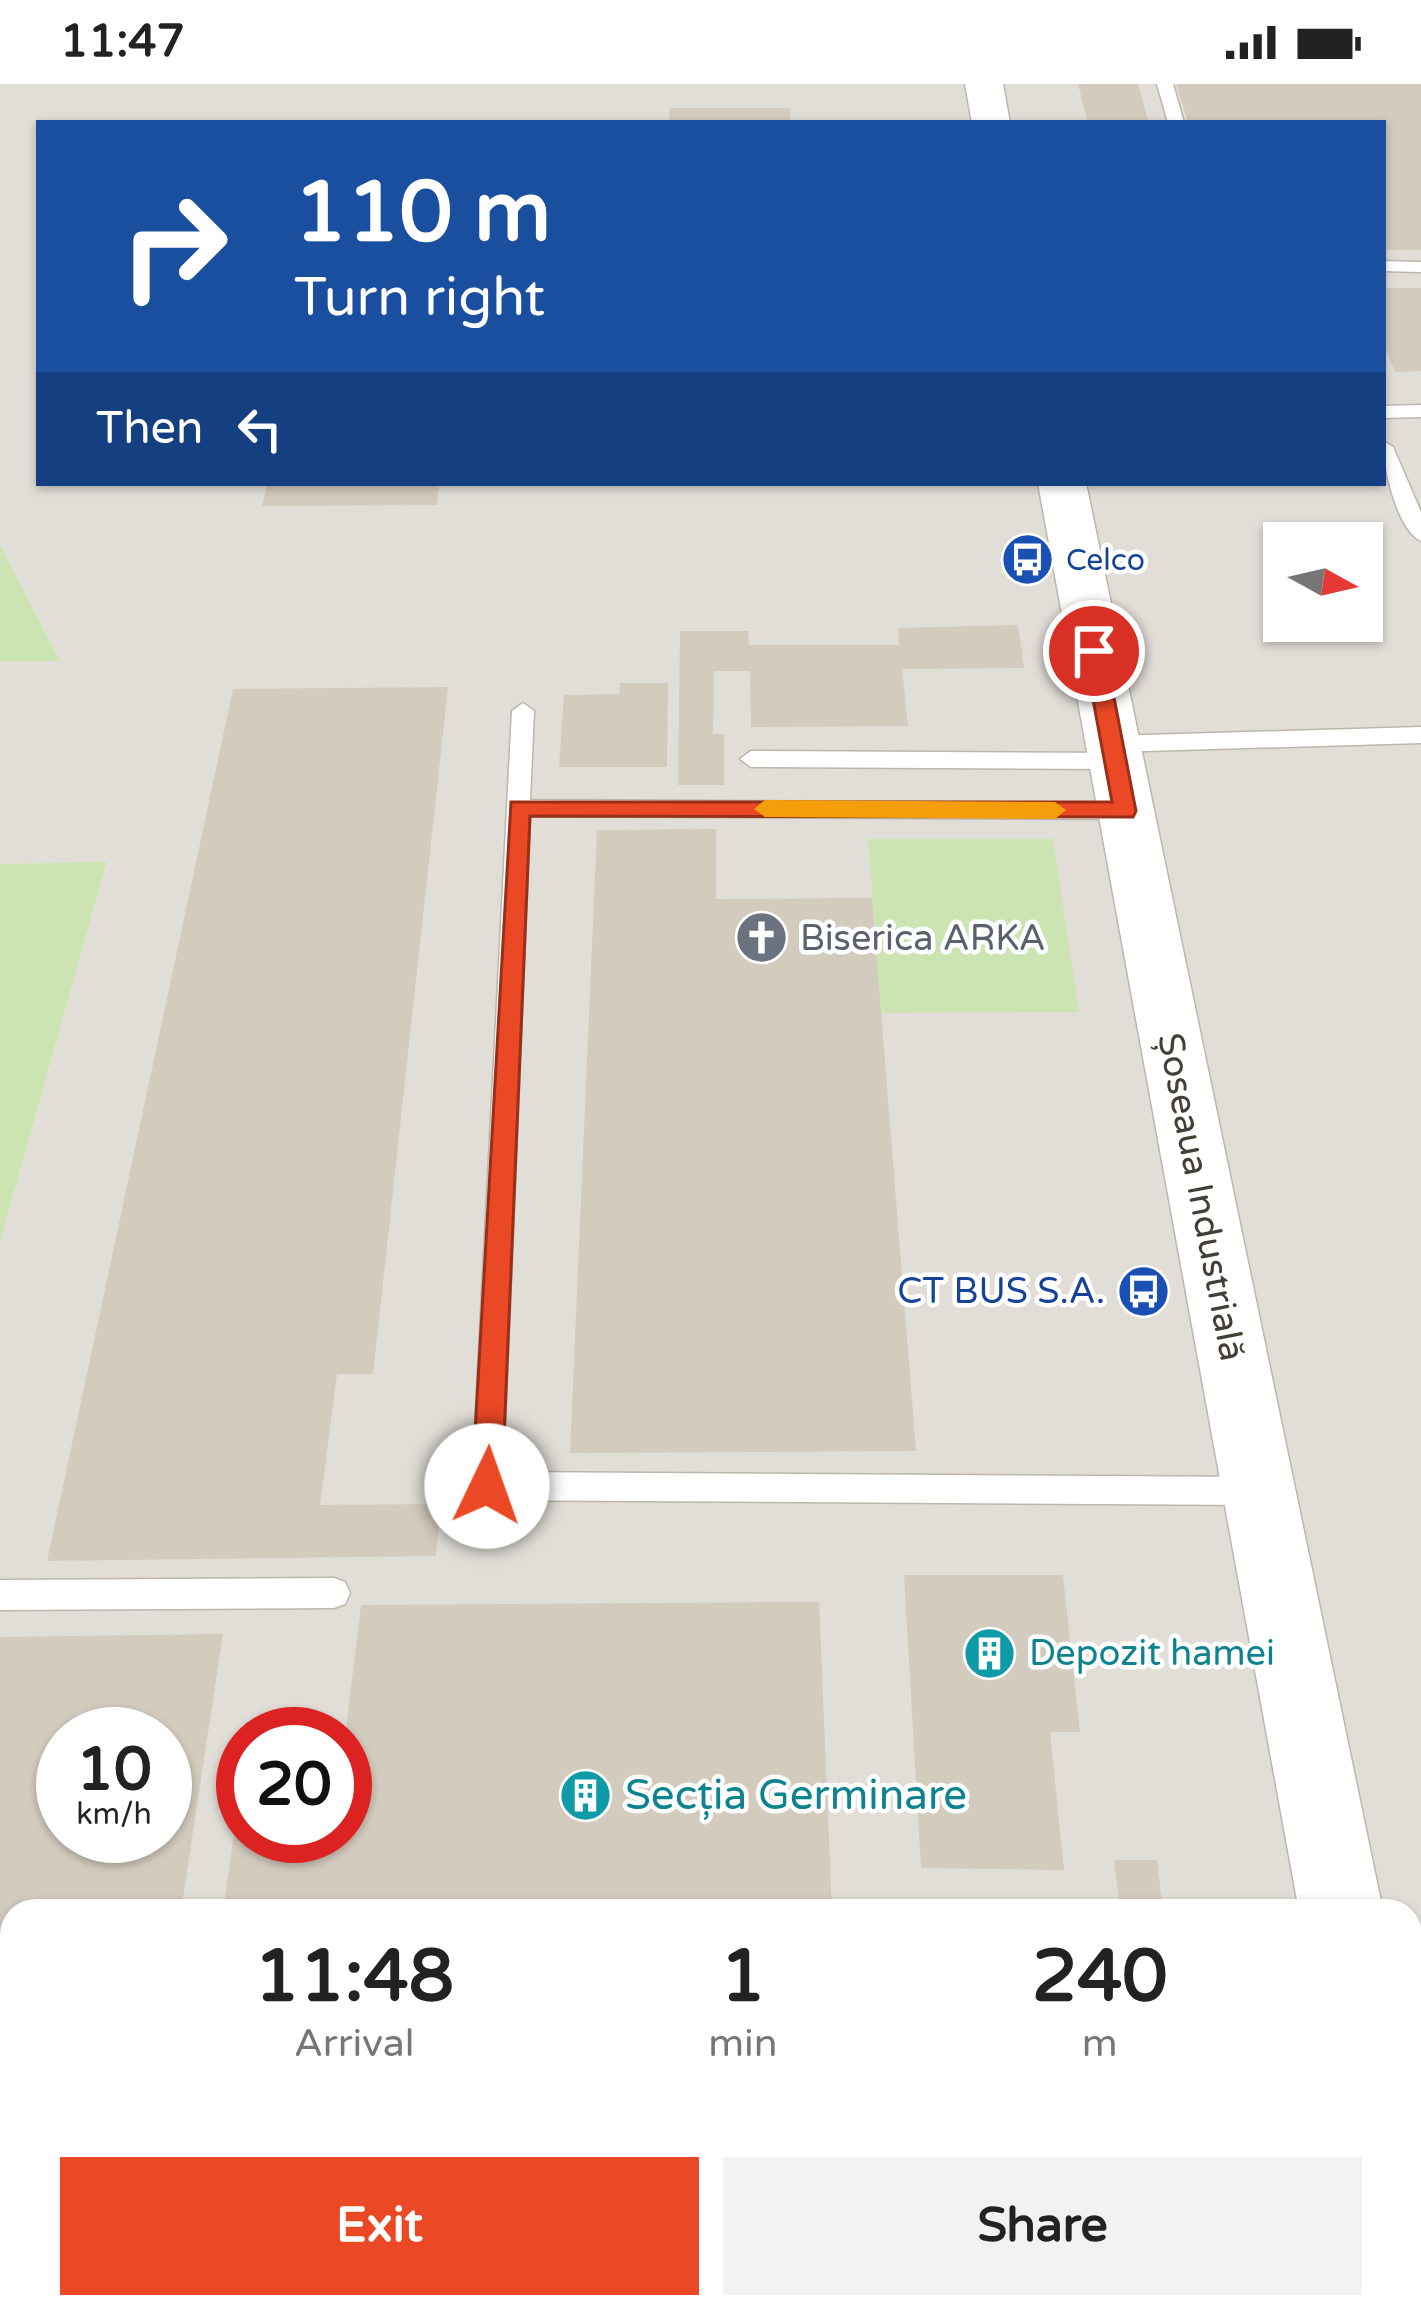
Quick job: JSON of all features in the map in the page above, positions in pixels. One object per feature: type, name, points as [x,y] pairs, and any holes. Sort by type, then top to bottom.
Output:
[{"type":"street","points":[[984,84],[990,120]]},
{"type":"street","name":"Șoseaua Industrială","points":[[1064,486],[1339,1899]]},
{"type":"lane","points":[[1165,84],[1175,120]]},
{"type":"lane","points":[[1386,266],[1421,267]]},
{"type":"lane","points":[[1386,412],[1421,411]]},
{"type":"lane","points":[[1386,454],[1421,535]]},
{"type":"lane","points":[[523,711],[487,1486],[1259,1491]]},
{"type":"lane","points":[[519,808],[1117,772],[1421,735]]},
{"type":"lane","points":[[751,759],[1117,772]]},
{"type":"lane","points":[[0,1595],[334,1593]]},
{"type":"shaded area","points":[[0,84],[1421,84],[1421,1899],[0,1899],[0,1242],[107,863],[0,864],[0,661],[59,660],[0,545]]},
{"type":"green space","points":[[0,545],[60,661],[0,661]]},
{"type":"green space","points":[[868,839],[1053,839],[1079,1012],[881,1013]]},
{"type":"green space","points":[[107,862],[0,1242],[0,864]]},
{"type":"building","points":[[1078,84],[1138,84],[1148,120],[1087,120]]},
{"type":"building","points":[[1176,84],[1421,84],[1421,250],[1386,250],[1386,120],[1187,120]]},
{"type":"building","points":[[670,108],[790,108],[791,120],[669,120]]},
{"type":"building","points":[[1386,288],[1421,288],[1421,371],[1395,372],[1386,350]]},
{"type":"building","points":[[266,486],[439,486],[437,505],[262,506]]},
{"type":"building","points":[[1018,625],[1024,668],[902,669],[908,726],[751,727],[750,671],[714,671],[713,734],[724,734],[724,785],[678,785],[680,631],[748,631],[749,645],[899,645],[898,628]]},
{"type":"building","points":[[620,683],[668,683],[667,767],[559,767],[564,695],[619,694]]},
{"type":"building","points":[[448,687],[373,1374],[337,1374],[320,1505],[441,1504],[436,1556],[47,1561],[233,689]]},
{"type":"building","points":[[716,829],[716,899],[872,898],[916,1451],[570,1453],[597,830]]},
{"type":"building","points":[[904,1575],[1063,1575],[1080,1732],[1050,1732],[1064,1870],[921,1868]]},
{"type":"building","name":"Secția Germinare","points":[[819,1602],[831,1899],[225,1899],[230,1863],[372,1863],[372,1707],[349,1707],[361,1605]]},
{"type":"building","points":[[223,1634],[192,1838],[192,1707],[36,1707],[36,1863],[188,1863],[183,1899],[0,1899],[0,1637]]},
{"type":"building","points":[[1114,1860],[1157,1860],[1162,1899],[1119,1899]]},
{"type":"slow traffic","points":[[765,809],[1055,810]]},
{"type":"place","name":"Celco","points":[[1027,560]]},
{"type":"place","name":"Biserica ARKA","points":[[761,938]]},
{"type":"place","name":"CT BUS S.A.","points":[[1144,1291]]},
{"type":"place","name":"Depozit hamei","points":[[990,1653]]},
{"type":"place","name":"Secția Germinare","points":[[586,1795]]},
{"type":"route","points":[[487,1486],[519,808],[1125,811],[1094,651]]}]
